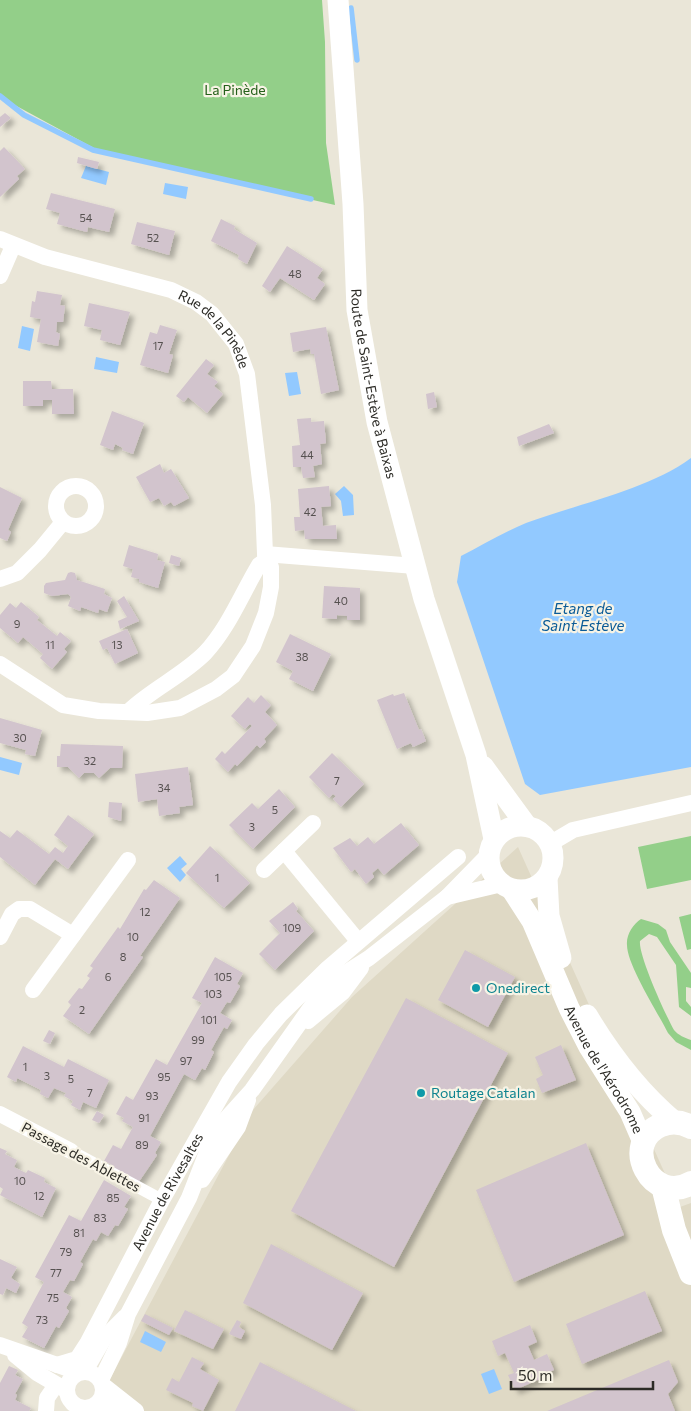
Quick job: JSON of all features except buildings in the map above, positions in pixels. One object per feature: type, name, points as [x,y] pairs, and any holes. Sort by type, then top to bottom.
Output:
[{"type":"main road","points":[[683,1125],[656,1127],[643,1142],[642,1163],[653,1181],[663,1186],[674,1188],[691,1183]]},
{"type":"main road","points":[[663,1186],[674,1230],[691,1273]]},
{"type":"street","name":"Route de Saint-Estève à Baixas","points":[[338,0],[353,204],[357,310],[377,422],[415,566],[476,755],[491,847]]},
{"type":"street","points":[[0,276],[7,242]]},
{"type":"street","name":"Rue de la Pinède","points":[[0,664],[63,705],[99,711],[148,713],[180,708],[216,689],[233,676],[254,646],[266,614],[271,587],[271,567],[265,557],[263,505],[248,374],[236,344],[230,336],[212,314],[196,302],[171,290],[53,259],[7,242]]},
{"type":"street","points":[[0,579],[17,573],[40,550],[63,522]]},
{"type":"street","points":[[129,711],[142,699],[159,690],[205,652],[226,626],[265,557],[415,566]]},
{"type":"street","name":"Route de Saint-Estève à Baixas","points":[[476,755],[526,825]]},
{"type":"street","points":[[551,844],[573,830],[691,803]]},
{"type":"street","points":[[264,870],[313,823]]},
{"type":"street","points":[[526,825],[540,831],[551,844],[554,861],[548,878],[532,889],[507,887],[491,871],[491,847],[508,828],[526,825]]},
{"type":"street","name":"Avenue de Rivesaltes","points":[[102,1382],[128,1314],[189,1198],[211,1142],[223,1122],[252,1090],[298,1029],[321,993],[333,981],[369,958],[447,897],[491,847]]},
{"type":"street","points":[[284,851],[358,941]]},
{"type":"street","name":"Avenue de Rivesaltes","points":[[57,1365],[77,1359],[88,1342],[162,1200],[229,1082],[281,1014],[358,941],[458,857]]},
{"type":"street","points":[[33,990],[128,860]]},
{"type":"street","name":"Avenue de l'Aérodrome","points":[[548,878],[549,916],[559,952],[581,1005],[600,1036],[652,1103],[683,1125]]},
{"type":"street","name":"Avenue de Rivesaltes","points":[[447,897],[507,887]]},
{"type":"street","name":"Avenue de l'Aérodrome","points":[[507,887],[532,921],[569,1008],[589,1047],[630,1112],[643,1142]]},
{"type":"street","points":[[0,937],[12,914],[19,909],[30,910],[73,935]]},
{"type":"street","points":[[281,1014],[298,1029]]},
{"type":"street","name":"Passage des Ablettes","points":[[0,1114],[162,1200]]},
{"type":"street","name":"Avenue de Rivesaltes","points":[[82,1372],[106,1338],[128,1314]]},
{"type":"street","points":[[4,1347],[57,1365],[93,1373],[136,1411]]},
{"type":"street","points":[[4,1347],[76,1406],[123,1411]]},
{"type":"street","points":[[64,1397],[69,1380],[82,1372]]},
{"type":"street","points":[[89,1408],[102,1398],[102,1382]]},
{"type":"street","points":[[46,1411],[48,1398],[64,1397]]},
{"type":"shaded area","points":[[518,847],[680,1207],[691,1203],[691,1411],[93,1411],[253,1110],[352,997]]},
{"type":"green space","name":"La Pinède","points":[[0,0],[322,0],[325,42],[326,143],[335,205],[103,153],[0,97]]},
{"type":"green space","points":[[691,836],[691,880],[647,889],[638,847]]},
{"type":"green space","points":[[691,914],[691,949],[687,950],[679,917]]},
{"type":"green space","points":[[641,919],[658,924],[666,930],[670,942],[691,973],[691,988],[686,987],[686,1001],[691,1007],[691,1016],[679,1007],[676,965],[657,937],[649,934],[640,941],[643,959],[665,1012],[674,1030],[691,1040],[691,1050],[676,1042],[668,1033],[644,989],[628,954],[629,934]]},
{"type":"water","points":[[86,166],[109,172],[106,185],[81,178]]},
{"type":"water","points":[[165,183],[188,187],[186,199],[163,194]]},
{"type":"water","points":[[22,326],[34,329],[30,351],[18,348]]},
{"type":"water","points":[[96,357],[119,362],[117,373],[94,369]]},
{"type":"water","points":[[297,372],[301,394],[289,396],[285,373]]},
{"type":"water","name":"Etang de Saint Estève","points":[[691,458],[691,767],[540,795],[525,784],[457,582],[461,556],[501,534],[526,523],[633,488],[674,469]]},
{"type":"water","points":[[344,486],[353,495],[354,515],[343,516],[341,501],[335,494]]},
{"type":"water","points":[[0,757],[22,763],[19,775],[0,770]]},
{"type":"water","points":[[180,856],[187,864],[181,869],[186,875],[180,882],[167,868]]},
{"type":"water","points":[[145,1331],[166,1342],[161,1352],[140,1342]]},
{"type":"water","points":[[494,1369],[502,1389],[489,1394],[481,1374]]},
{"type":"waterway","points":[[351,8],[357,60]]},
{"type":"waterway","points":[[0,96],[24,115],[93,150],[311,199]]},
{"type":"place","name":"Onedirect","points":[[476,988]]},
{"type":"place","name":"Routage Catalan","points":[[421,1093]]}]
